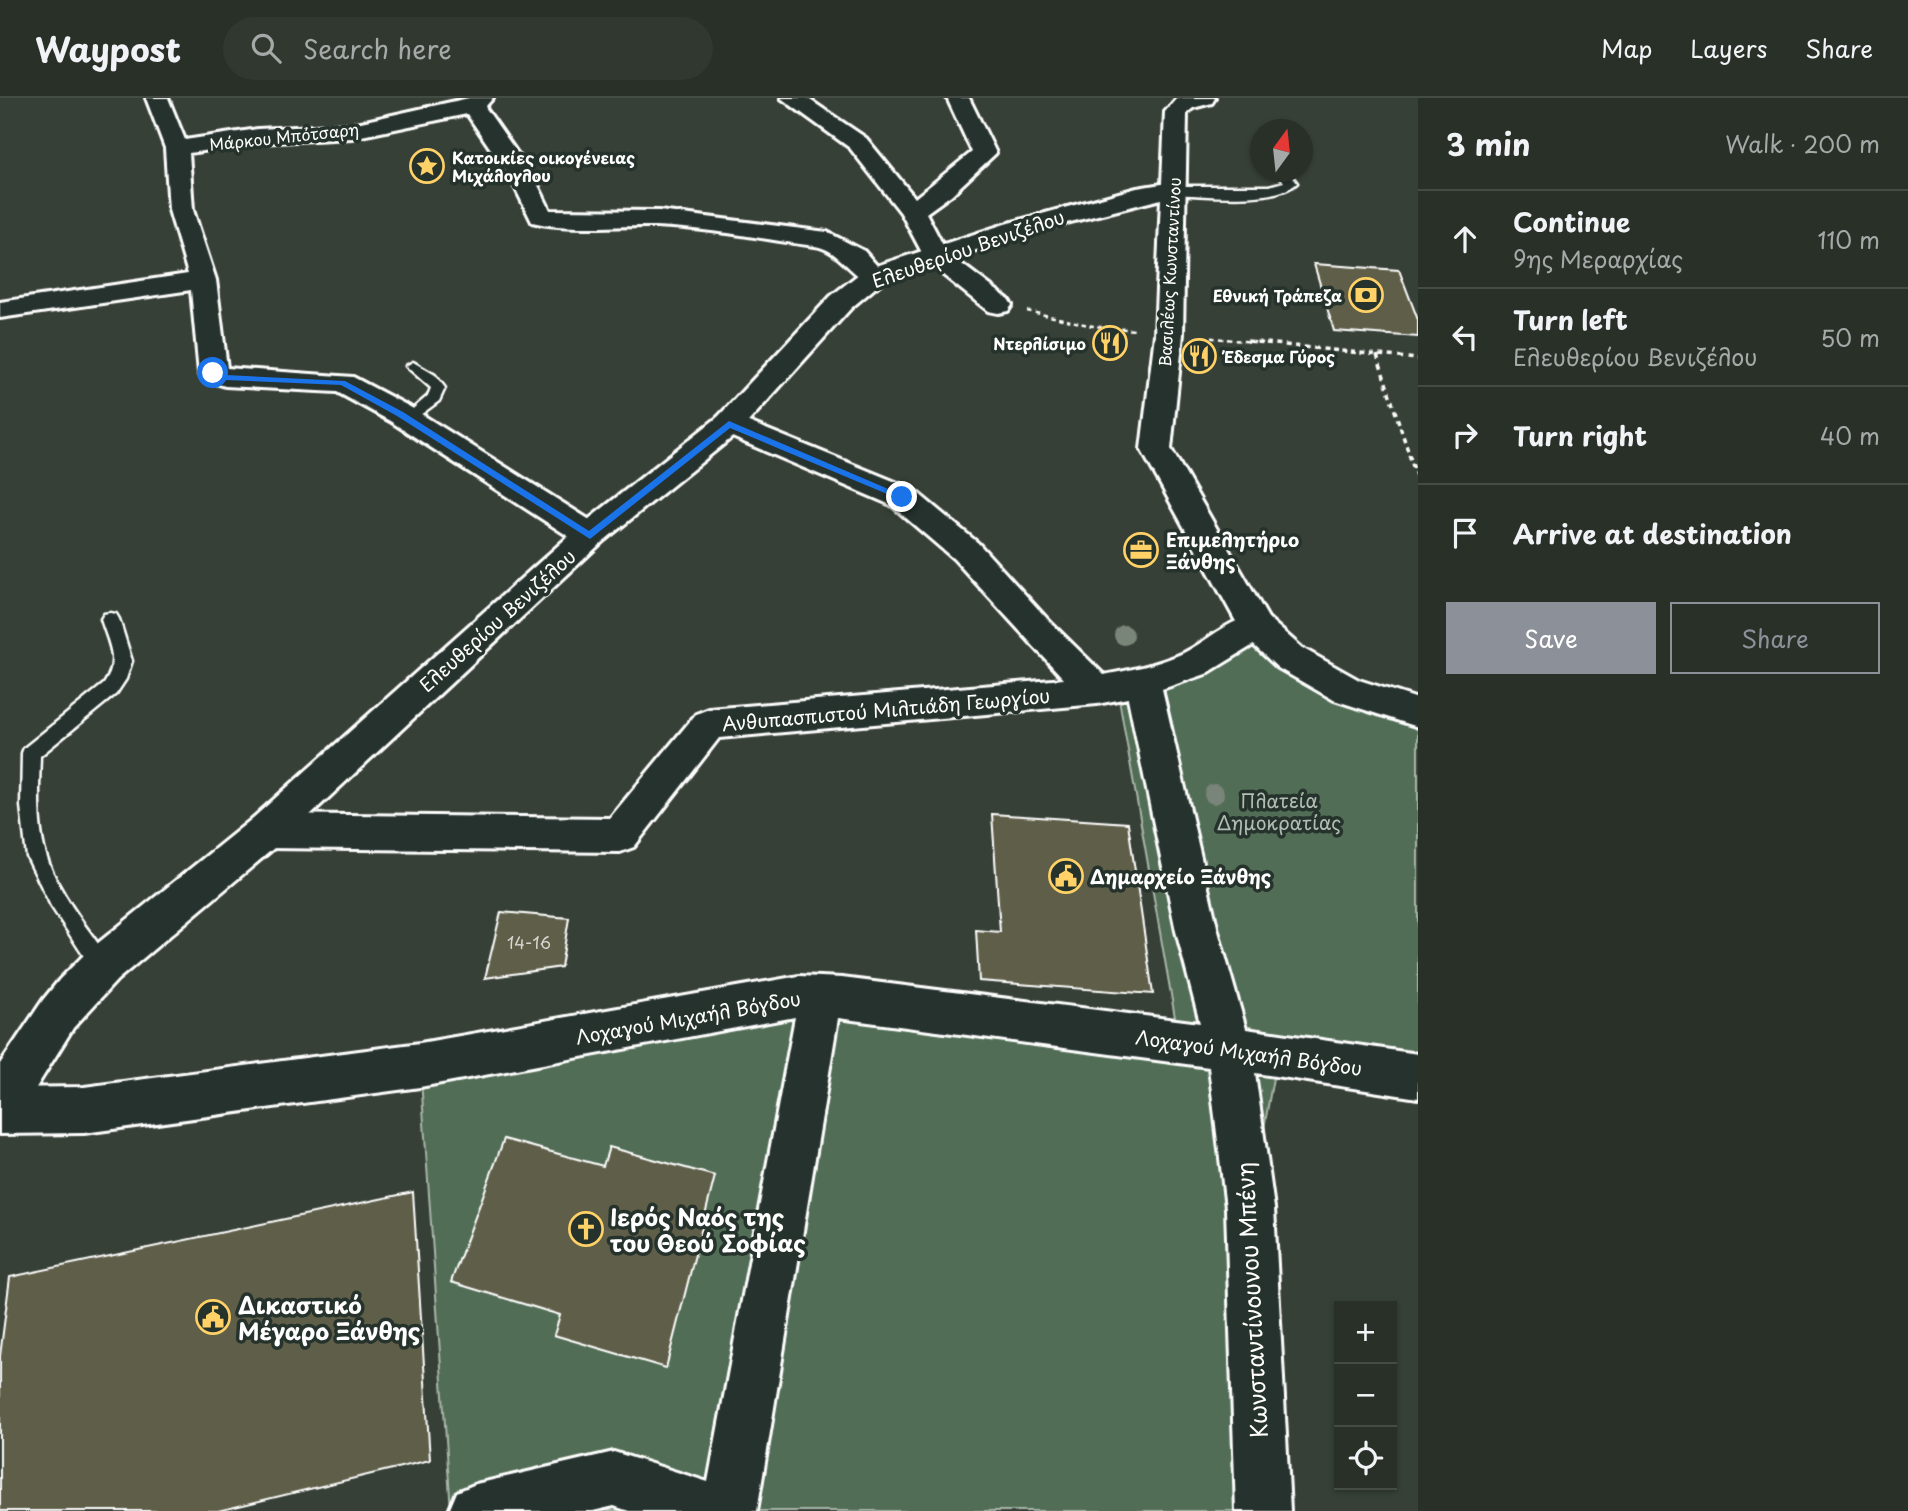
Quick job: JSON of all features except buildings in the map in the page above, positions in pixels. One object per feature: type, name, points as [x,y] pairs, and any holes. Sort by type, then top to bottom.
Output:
[{"type":"street","points":[[157,98],[177,148],[181,209],[203,280],[213,373],[225,377],[342,383],[408,419],[590,535]]},
{"type":"street","points":[[798,98],[858,143],[913,211],[936,257],[998,305]]},
{"type":"street","points":[[913,211],[942,190],[984,152],[958,98]]},
{"type":"street","name":"Βασιλέως Κωνσταντίνου","points":[[1202,98],[1185,103],[1176,112],[1169,334],[1156,449],[1256,627],[1290,658],[1347,690],[1418,713]]},
{"type":"street","points":[[389,124],[385,108],[393,99]]},
{"type":"street","points":[[478,102],[522,177],[541,217],[659,219],[827,240],[855,256],[873,276]]},
{"type":"street","name":"Μάρκου Μπότσαρη","points":[[177,148],[258,136],[352,131],[478,102]]},
{"type":"street","name":"Ελευθερίου Βενιζέλου","points":[[0,1104],[58,1014],[102,966],[266,831],[590,535],[729,424],[841,302],[873,276],[1014,229],[1146,192],[1174,190]]},
{"type":"street","points":[[0,310],[203,280]]},
{"type":"street","points":[[729,424],[902,497],[966,551],[1038,631],[1097,690],[1174,673],[1256,627]]},
{"type":"street","name":"Κωνσταντίνουνου Μπένη","points":[[1142,682],[1197,931],[1229,1048],[1250,1208],[1263,1511]]},
{"type":"street","name":"Ανθυπασπιστού Μιλτιάδη Γεωργίου","points":[[266,831],[620,835],[709,724],[1097,690]]},
{"type":"street","points":[[730,1511],[820,996]]},
{"type":"street","name":"Λοχαγού Μιχαήλ Βόγδου","points":[[0,1111],[84,1110],[420,1065],[782,998],[820,996],[1229,1048],[1418,1076]]},
{"type":"street","points":[[476,1511],[614,1479],[713,1511]]},
{"type":"lane","points":[[1174,190],[1269,190],[1288,186],[1290,182]]},
{"type":"lane","points":[[408,419],[434,398],[438,388],[430,378],[413,366]]},
{"type":"lane","points":[[102,966],[70,922],[36,855],[29,789],[32,753],[61,726],[110,690],[120,674],[123,661],[110,620]]},
{"type":"path","points":[[1377,355],[1418,482]]},
{"type":"green space","name":"Πλατεία Δημοκρατίας","points":[[1256,627],[1347,690],[1418,708],[1418,1076],[1277,1055],[1250,1208],[1246,1511],[451,1511],[420,1065],[820,996],[1179,1040],[1117,688]]},
{"type":"place","name":"Κατοικίες οικογένειας Μιχάλογλου","points":[[427,166]]},
{"type":"place","name":"Εθνική Τράπεζα","points":[[1366,295]]},
{"type":"place","name":"Ντερλίσιμο","points":[[1110,343]]},
{"type":"place","name":"Έδεσμα Γύρος","points":[[1199,356]]},
{"type":"place","name":"Επιμελητήριο Ξάνθης","points":[[1141,550]]},
{"type":"place","name":"Δημαρχείο Ξάνθης","points":[[1066,876]]},
{"type":"place","name":"Ιερός Ναός της του Θεού Σοφίας","points":[[586,1229]]},
{"type":"place","name":"Δικαστικό Μέγαρο Ξάνθης","points":[[213,1317]]},
{"type":"route","points":[[213,373],[225,377],[342,383],[400,414],[590,535],[729,424],[902,497]]}]
